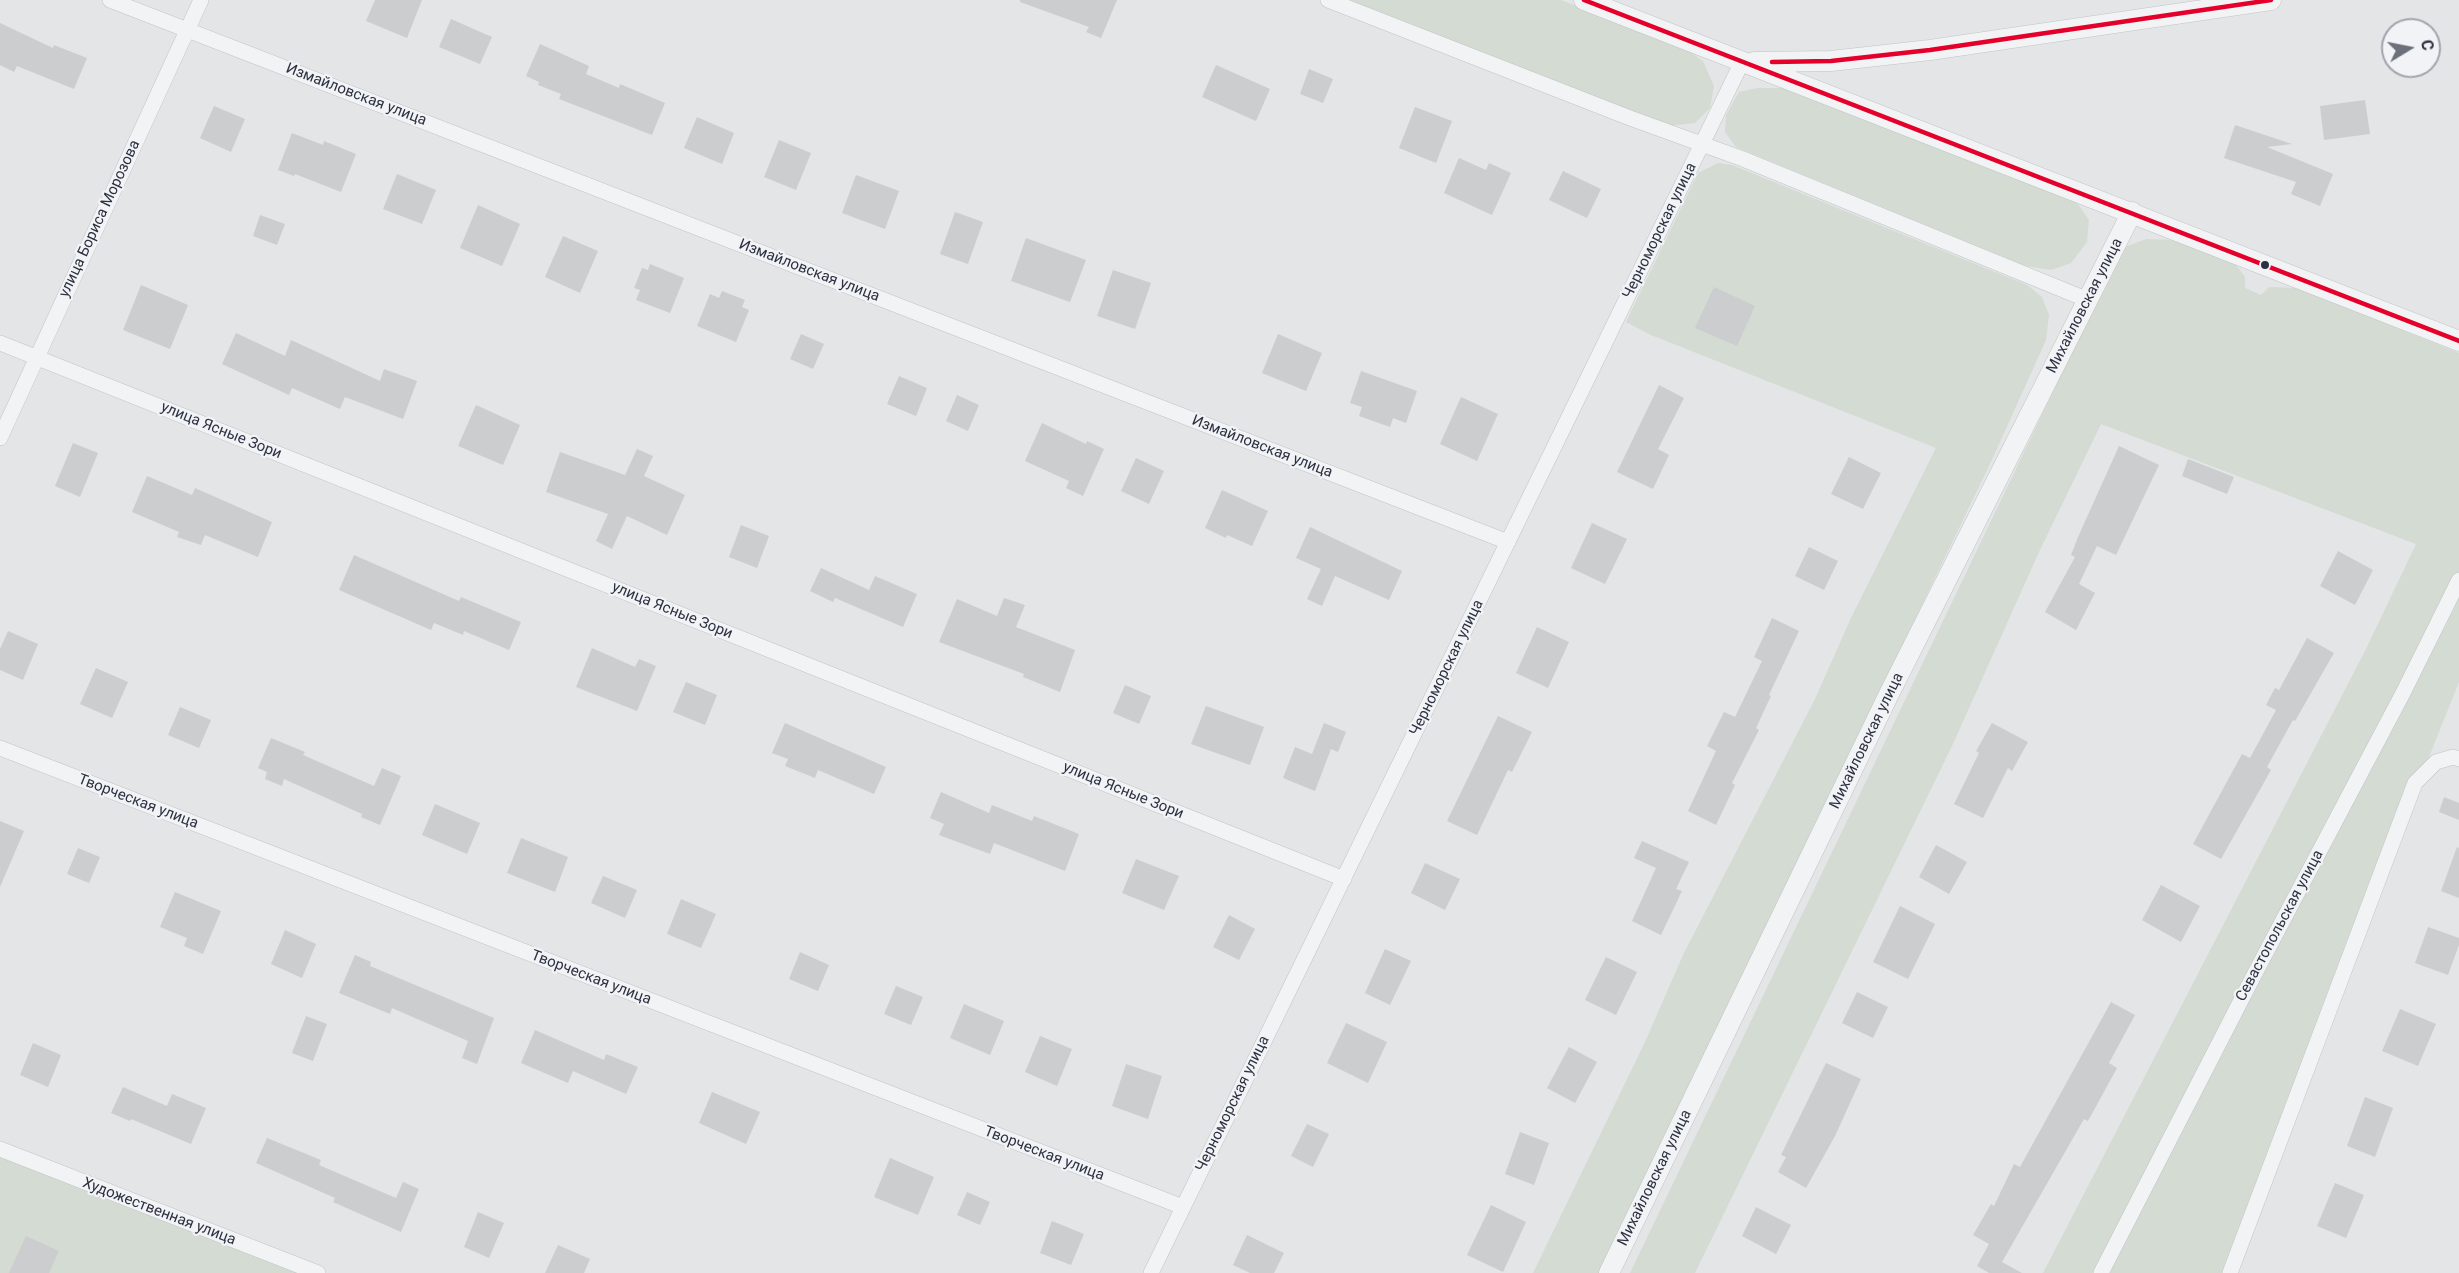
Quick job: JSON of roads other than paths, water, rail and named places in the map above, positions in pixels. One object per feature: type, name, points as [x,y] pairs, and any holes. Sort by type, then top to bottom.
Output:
[{"type":"street","name":"Измайловская улица","points":[[110,0],[1508,542]]},
{"type":"street","name":"улица Бориса Морозова","points":[[0,438],[201,0]]},
{"type":"street","points":[[1328,0],[1630,118],[1703,143],[2088,300]]},
{"type":"street","points":[[1584,0],[2459,341]]},
{"type":"street","points":[[1742,62],[1831,61],[1930,50],[2271,0]]},
{"type":"street","name":"Черноморская улица","points":[[1151,1273],[1742,62]]},
{"type":"street","name":"Михайловская улица","points":[[1609,1273],[1889,694],[2132,212]]},
{"type":"street","name":"улица Ясные Зори","points":[[0,343],[1344,879]]},
{"type":"street","name":"Севастопольская улица","points":[[2101,1273],[2253,977],[2403,693],[2459,580]]},
{"type":"street","name":"Творческая улица","points":[[0,748],[1183,1208]]},
{"type":"street","points":[[2230,1273],[2415,783],[2436,762],[2453,757],[2459,759]]},
{"type":"street","name":"Художественная улица","points":[[0,1149],[318,1273]]}]
